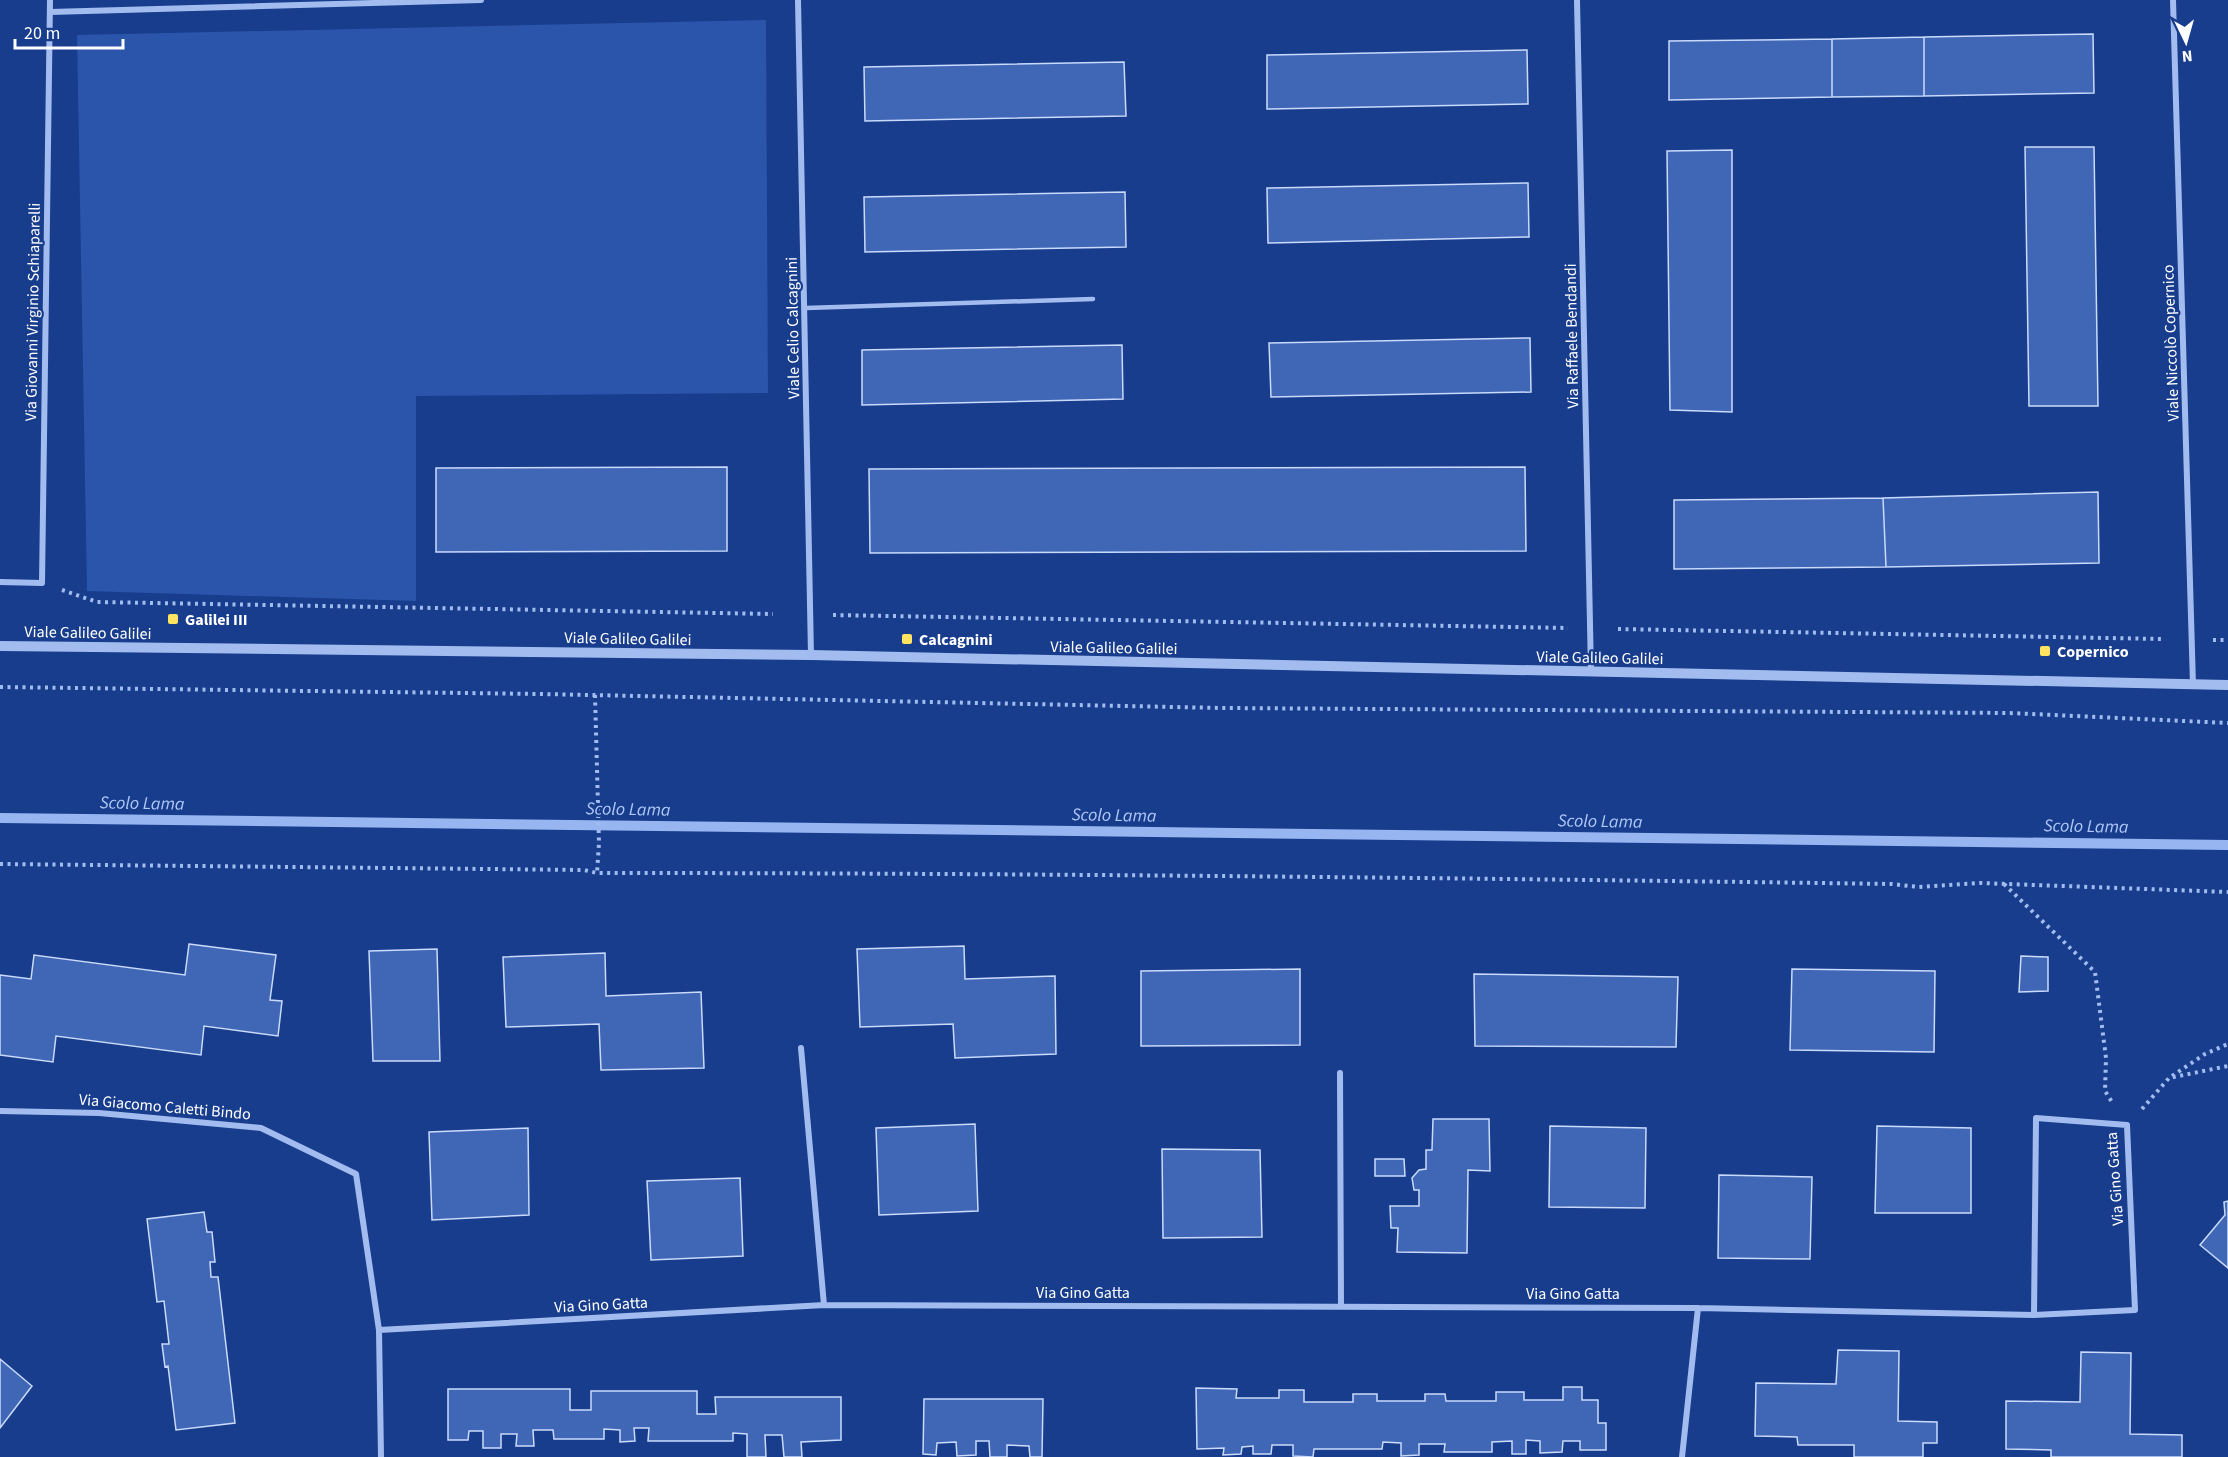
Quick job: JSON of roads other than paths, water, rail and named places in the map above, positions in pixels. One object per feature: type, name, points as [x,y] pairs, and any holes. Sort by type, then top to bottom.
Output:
[{"type":"street","name":"Via Giovanni Virginio Schiaparelli","points":[[0,582],[42,583],[50,0]]},
{"type":"street","points":[[50,12],[481,0]]},
{"type":"street","name":"Viale Celio Calcagnini","points":[[798,0],[806,308],[811,655]]},
{"type":"street","name":"Via Raffaele Bendandi","points":[[1577,0],[1591,672]]},
{"type":"street","name":"Viale Niccolò Copernico","points":[[2174,0],[2193,685]]},
{"type":"street","name":"Viale Galileo Galilei","points":[[0,646],[811,655],[2228,685]]},
{"type":"street","points":[[801,1048],[824,1305]]},
{"type":"street","points":[[1340,1072],[1341,1305]]},
{"type":"street","name":"Via Giacomo Caletti Bindo","points":[[0,1111],[99,1113],[261,1128],[356,1174],[378,1330],[381,1457]]},
{"type":"street","name":"Via Gino Gatta","points":[[378,1330],[824,1305],[1341,1305],[1698,1308],[2034,1315],[2134,1310],[2127,1125],[2036,1118],[2034,1315]]},
{"type":"street","points":[[1682,1457],[1698,1308]]},
{"type":"lane","points":[[806,308],[1093,298]]},
{"type":"waterway","name":"Scolo Lama","points":[[0,818],[2228,845]]},
{"type":"place","name":"Galilei III","points":[[173,619]]},
{"type":"place","name":"Calcagnini","points":[[907,639]]},
{"type":"place","name":"Copernico","points":[[2045,651]]}]
